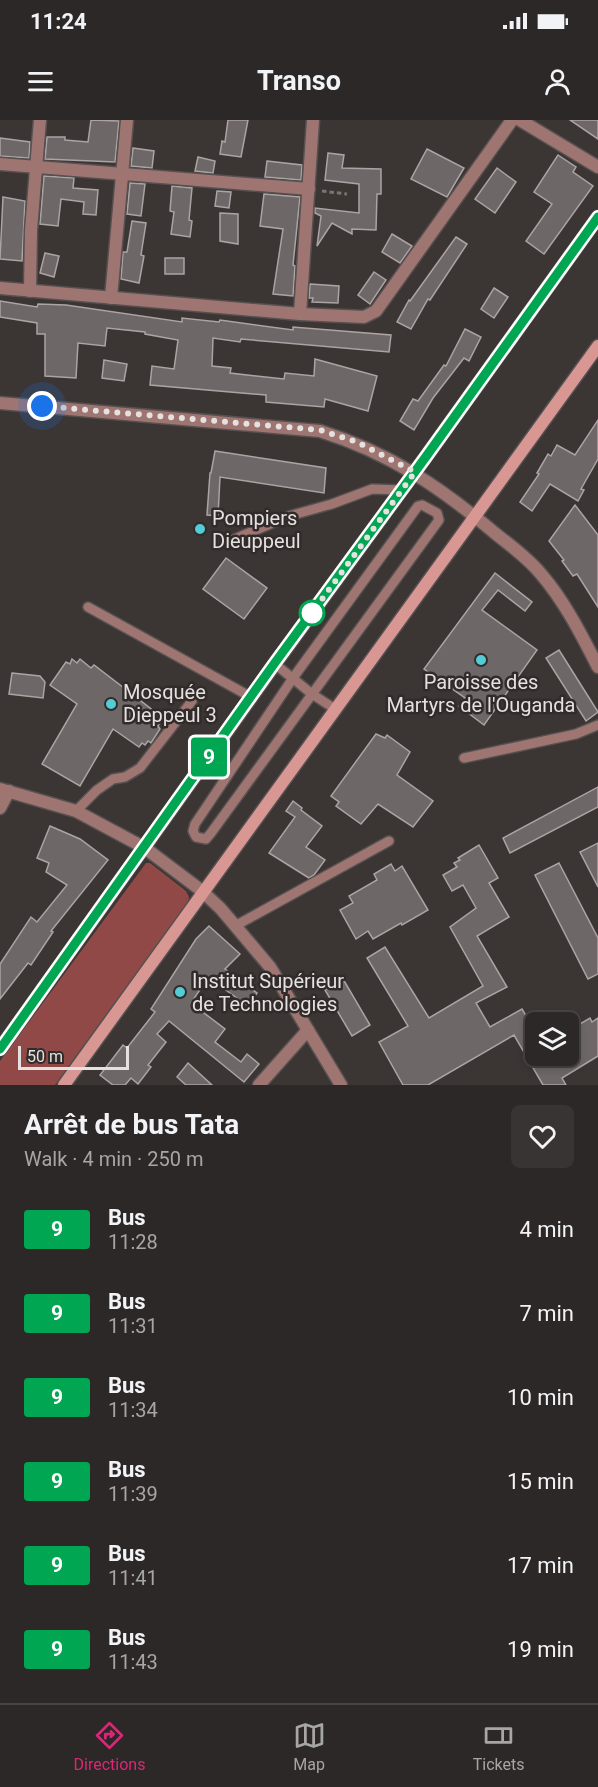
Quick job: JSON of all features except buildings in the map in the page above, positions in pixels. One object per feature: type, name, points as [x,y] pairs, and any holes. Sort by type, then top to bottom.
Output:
[{"type":"street","points":[[30,291],[31,230],[40,120]]},
{"type":"street","points":[[111,298],[128,120]]},
{"type":"street","points":[[300,314],[313,120]]},
{"type":"street","points":[[0,288],[300,314],[364,317],[376,311],[512,120]]},
{"type":"street","points":[[520,120],[598,167]]},
{"type":"street","points":[[0,165],[309,189]]},
{"type":"street","points":[[0,1049],[274,664],[598,217]]},
{"type":"street","points":[[64,1085],[598,346]]},
{"type":"street","points":[[0,403],[320,430],[357,442],[415,472],[474,515],[527,559],[568,611],[598,667]]},
{"type":"street","points":[[0,808],[5,790],[76,811],[145,848],[202,891],[270,967],[340,1085]]},
{"type":"street","points":[[259,1085],[308,1030]]},
{"type":"lane","points":[[230,541],[289,516],[332,504],[372,489],[402,490]]},
{"type":"lane","points":[[425,505],[437,513],[439,520],[312,694],[211,833],[206,839],[196,837],[195,824],[293,678],[418,506],[425,505]]},
{"type":"lane","points":[[88,607],[251,697]]},
{"type":"lane","points":[[274,664],[335,709]]},
{"type":"lane","points":[[76,811],[113,778],[125,777],[140,768],[192,701]]},
{"type":"lane","points":[[464,758],[576,734],[598,725]]},
{"type":"lane","points":[[235,926],[389,842]]},
{"type":"path","points":[[309,189],[347,194]]},
{"type":"shaded area","points":[[146,863],[150,863],[186,891],[189,897],[188,902],[55,1085],[0,1085],[0,1061]]},
{"type":"bus line","name":"9","points":[[0,1049],[274,664],[598,217]]},
{"type":"place","name":"Pompiers Dieuppeul","points":[[200,529]]},
{"type":"place","name":"Paroisse des Martyrs de l'Ouganda","points":[[481,660]]},
{"type":"place","name":"Mosquée Dieppeul 3","points":[[111,704]]},
{"type":"place","name":"Institut Supérieur de Technologies","points":[[180,992]]},
{"type":"route","points":[[42,406],[320,430],[357,442],[415,472],[312,613]]}]
